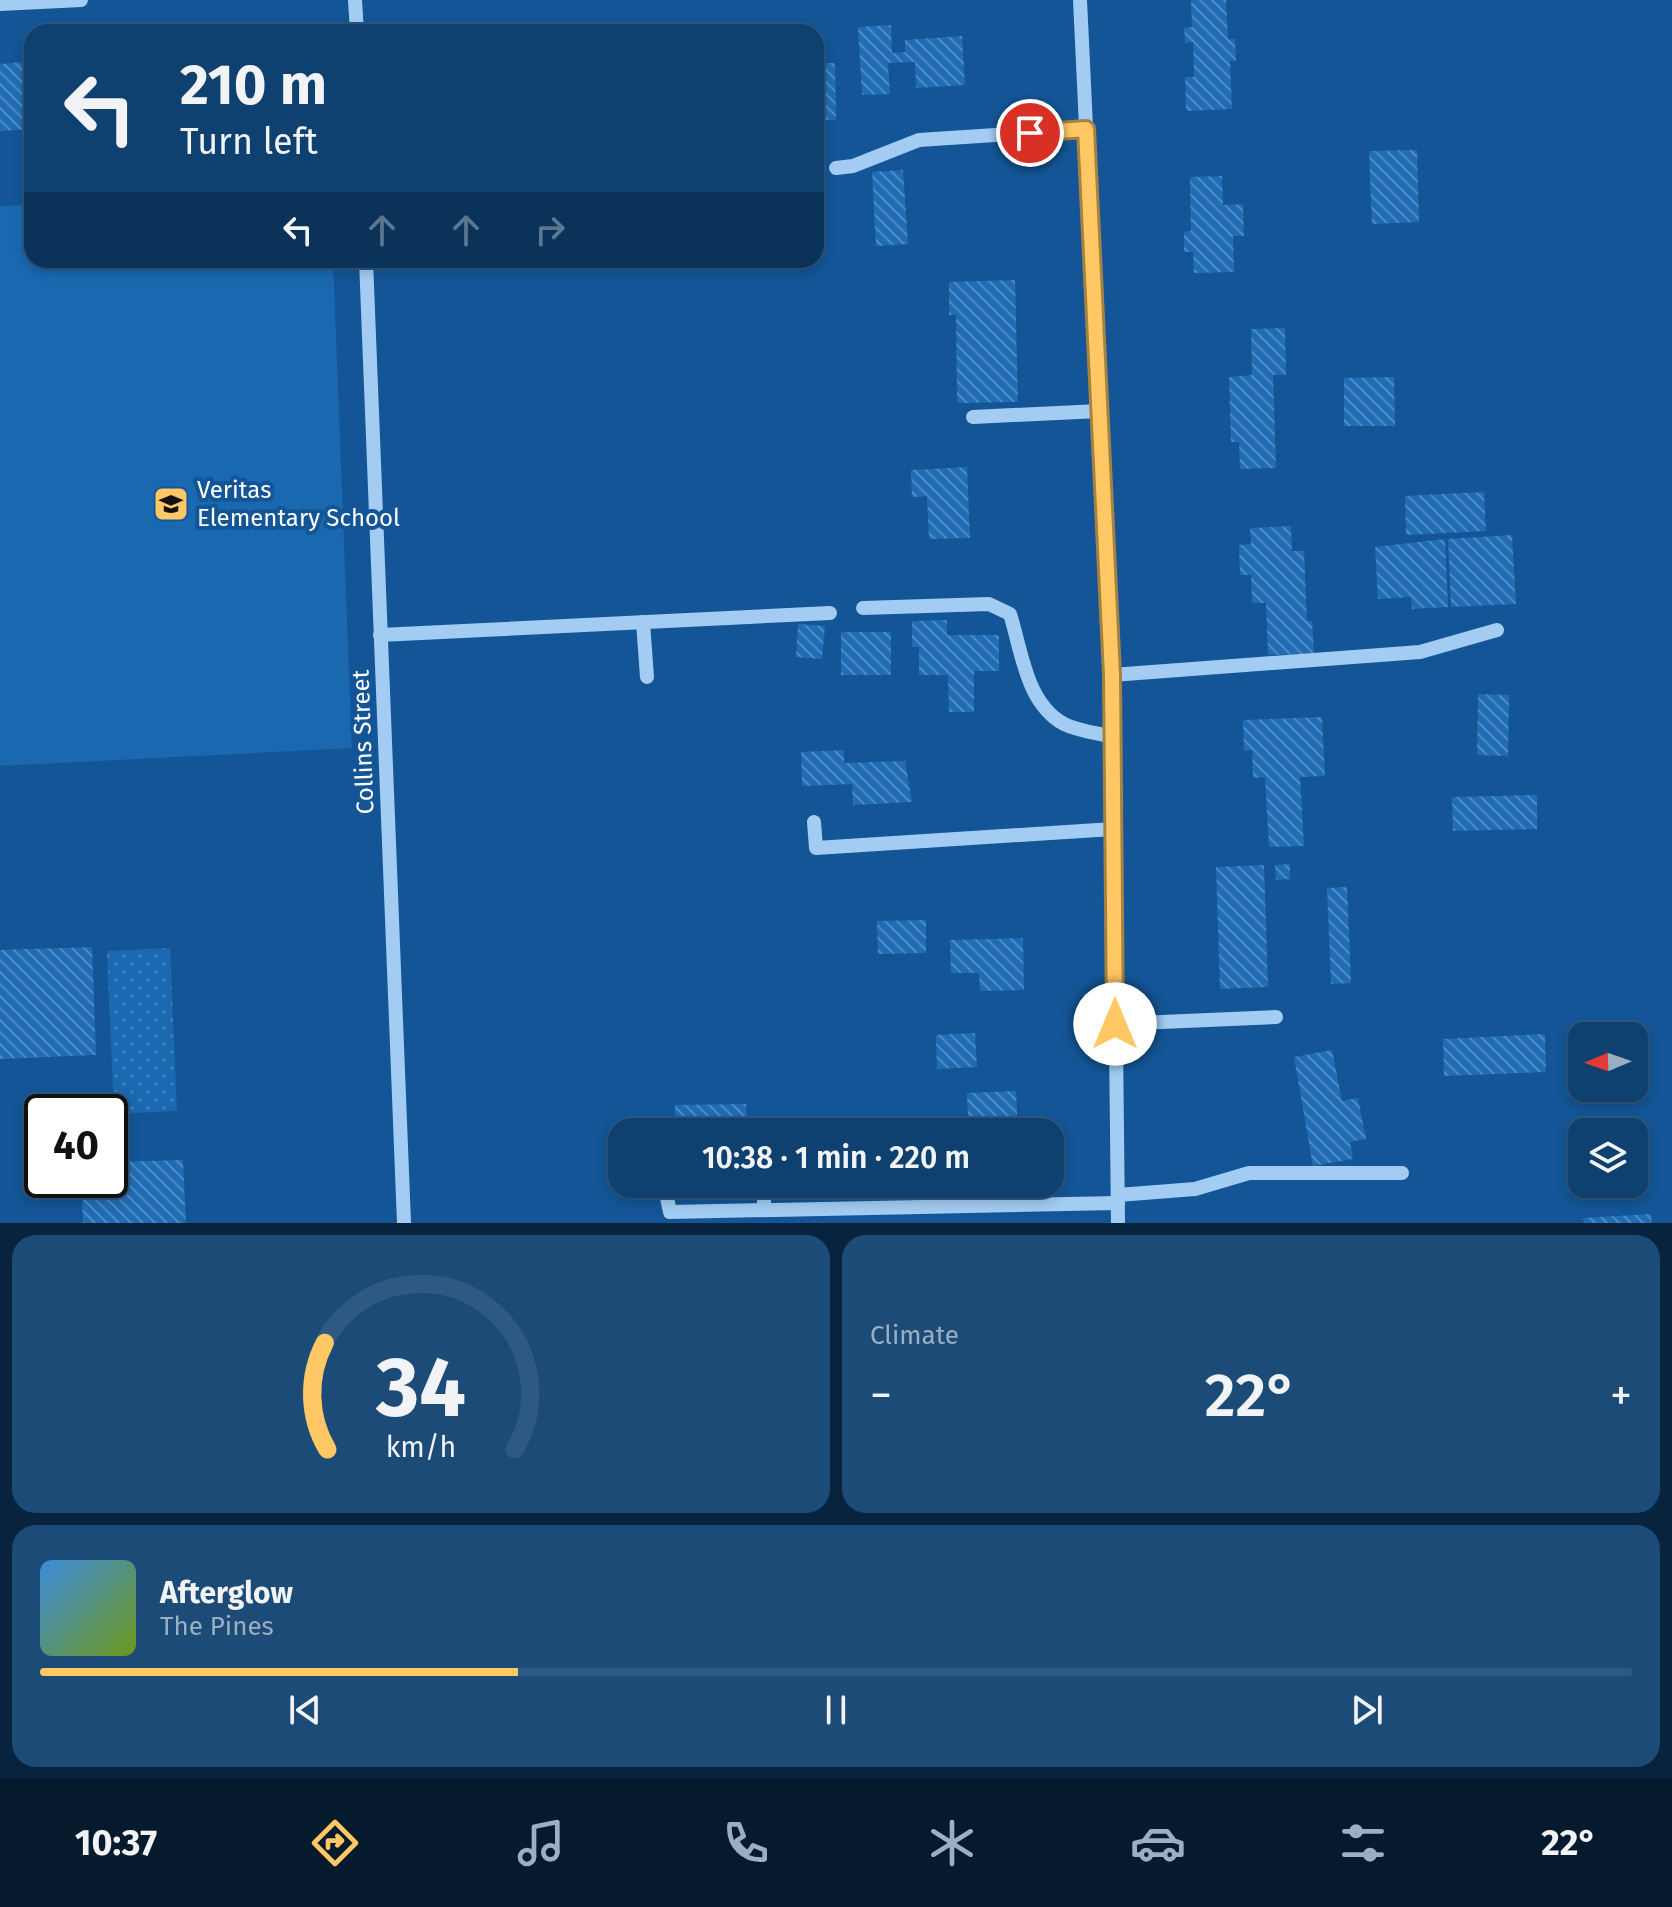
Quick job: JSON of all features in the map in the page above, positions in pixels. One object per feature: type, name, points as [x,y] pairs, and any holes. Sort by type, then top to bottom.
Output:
[{"type":"street","points":[[0,4],[81,0]]},
{"type":"street","points":[[355,0],[356,24]]},
{"type":"street","points":[[1080,0],[1112,675],[1118,1223]]},
{"type":"street","points":[[836,168],[853,166],[919,140],[1086,129]]},
{"type":"street","name":"Collins Street","points":[[366,268],[404,1223]]},
{"type":"street","points":[[973,417],[1099,411]]},
{"type":"street","points":[[863,608],[989,604],[1010,614],[1029,680],[1044,709],[1066,725],[1113,737]]},
{"type":"street","points":[[380,635],[830,613]]},
{"type":"street","points":[[643,622],[647,677]]},
{"type":"street","points":[[1112,675],[1420,652],[1497,630]]},
{"type":"street","points":[[814,822],[816,848],[1113,829]]},
{"type":"street","points":[[1115,1024],[1276,1017]]},
{"type":"street","points":[[667,1198],[670,1212],[1118,1199],[1195,1189],[1249,1173],[1402,1173]]},
{"type":"street","points":[[764,1198],[764,1210]]},
{"type":"shaded area","points":[[24,205],[24,268],[333,268],[352,748],[0,766],[0,206]]},
{"type":"shaded area","points":[[170,948],[177,1111],[128,1113],[128,1094],[113,1094],[107,951]]},
{"type":"building","points":[[1191,0],[1226,0],[1228,39],[1235,39],[1236,61],[1230,61],[1232,109],[1186,111],[1185,77],[1194,77],[1193,42],[1185,43],[1184,28],[1192,27]]},
{"type":"building","points":[[891,25],[892,53],[905,52],[905,40],[962,36],[965,85],[916,88],[915,62],[888,63],[890,94],[862,95],[858,27]]},
{"type":"building","points":[[24,45],[24,130],[0,131],[0,64],[23,62]]},
{"type":"building","points":[[824,63],[835,63],[836,120],[824,120]]},
{"type":"building","points":[[1417,150],[1419,222],[1372,224],[1369,151]]},
{"type":"building","points":[[903,170],[908,244],[876,246],[872,172]]},
{"type":"building","points":[[1222,176],[1223,205],[1243,204],[1244,236],[1233,236],[1234,272],[1194,273],[1193,252],[1184,252],[1184,232],[1191,231],[1190,177]]},
{"type":"building","points":[[1015,280],[1018,402],[957,403],[956,315],[949,315],[949,282]]},
{"type":"building","points":[[1285,328],[1286,375],[1273,375],[1276,468],[1240,469],[1239,442],[1231,442],[1229,377],[1252,375],[1251,329]]},
{"type":"building","points":[[1394,377],[1395,426],[1344,426],[1344,378]]},
{"type":"building","points":[[967,467],[970,538],[929,539],[927,496],[912,497],[911,470]]},
{"type":"building","points":[[1484,492],[1486,531],[1406,535],[1405,496]]},
{"type":"building","points":[[1291,526],[1292,551],[1304,551],[1307,621],[1312,621],[1314,654],[1268,655],[1266,603],[1252,603],[1251,575],[1240,575],[1239,545],[1251,544],[1250,528]]},
{"type":"building","points":[[1512,535],[1516,604],[1451,607],[1448,539]]},
{"type":"building","points":[[1445,539],[1448,607],[1412,609],[1411,597],[1378,599],[1375,547]]},
{"type":"building","points":[[947,620],[947,635],[999,635],[999,671],[974,671],[974,712],[949,712],[948,675],[919,675],[919,647],[912,647],[912,621]]},
{"type":"building","points":[[798,624],[825,626],[822,659],[796,657]]},
{"type":"building","points":[[841,632],[891,632],[891,675],[841,675]]},
{"type":"building","points":[[1478,694],[1509,695],[1508,756],[1477,755]]},
{"type":"building","points":[[1322,717],[1325,776],[1300,777],[1304,846],[1269,847],[1265,777],[1253,778],[1252,750],[1244,751],[1243,720]]},
{"type":"building","points":[[844,750],[844,763],[905,761],[912,802],[853,805],[852,784],[802,786],[801,752]]},
{"type":"building","points":[[1537,795],[1537,829],[1453,831],[1452,797]]},
{"type":"building","points":[[1290,864],[1290,879],[1276,880],[1275,865]]},
{"type":"building","points":[[1264,865],[1268,987],[1220,989],[1216,867]]},
{"type":"building","points":[[1347,887],[1351,983],[1331,984],[1327,888]]},
{"type":"building","points":[[926,920],[926,953],[878,954],[877,921]]},
{"type":"building","points":[[1023,938],[1024,990],[980,991],[979,973],[951,973],[950,940]]},
{"type":"building","points":[[92,947],[96,1055],[0,1059],[0,950]]},
{"type":"building","points":[[975,1033],[977,1067],[937,1069],[936,1035]]},
{"type":"building","points":[[1545,1034],[1546,1072],[1444,1076],[1443,1039]]},
{"type":"building","points":[[1332,1050],[1342,1101],[1358,1098],[1366,1139],[1350,1142],[1353,1159],[1313,1166],[1294,1057]]},
{"type":"building","points":[[1016,1091],[1017,1118],[968,1118],[967,1093]]},
{"type":"building","points":[[746,1104],[746,1118],[675,1118],[675,1105]]},
{"type":"building","points":[[183,1160],[186,1223],[83,1223],[82,1198],[128,1198],[128,1162]]},
{"type":"building","points":[[1651,1214],[1652,1223],[1584,1223],[1583,1218]]},
{"type":"place","name":"Veritas Elementary School","points":[[171,504]]},
{"type":"route","points":[[1030,133],[1086,129],[1112,675],[1115,1024]]}]
